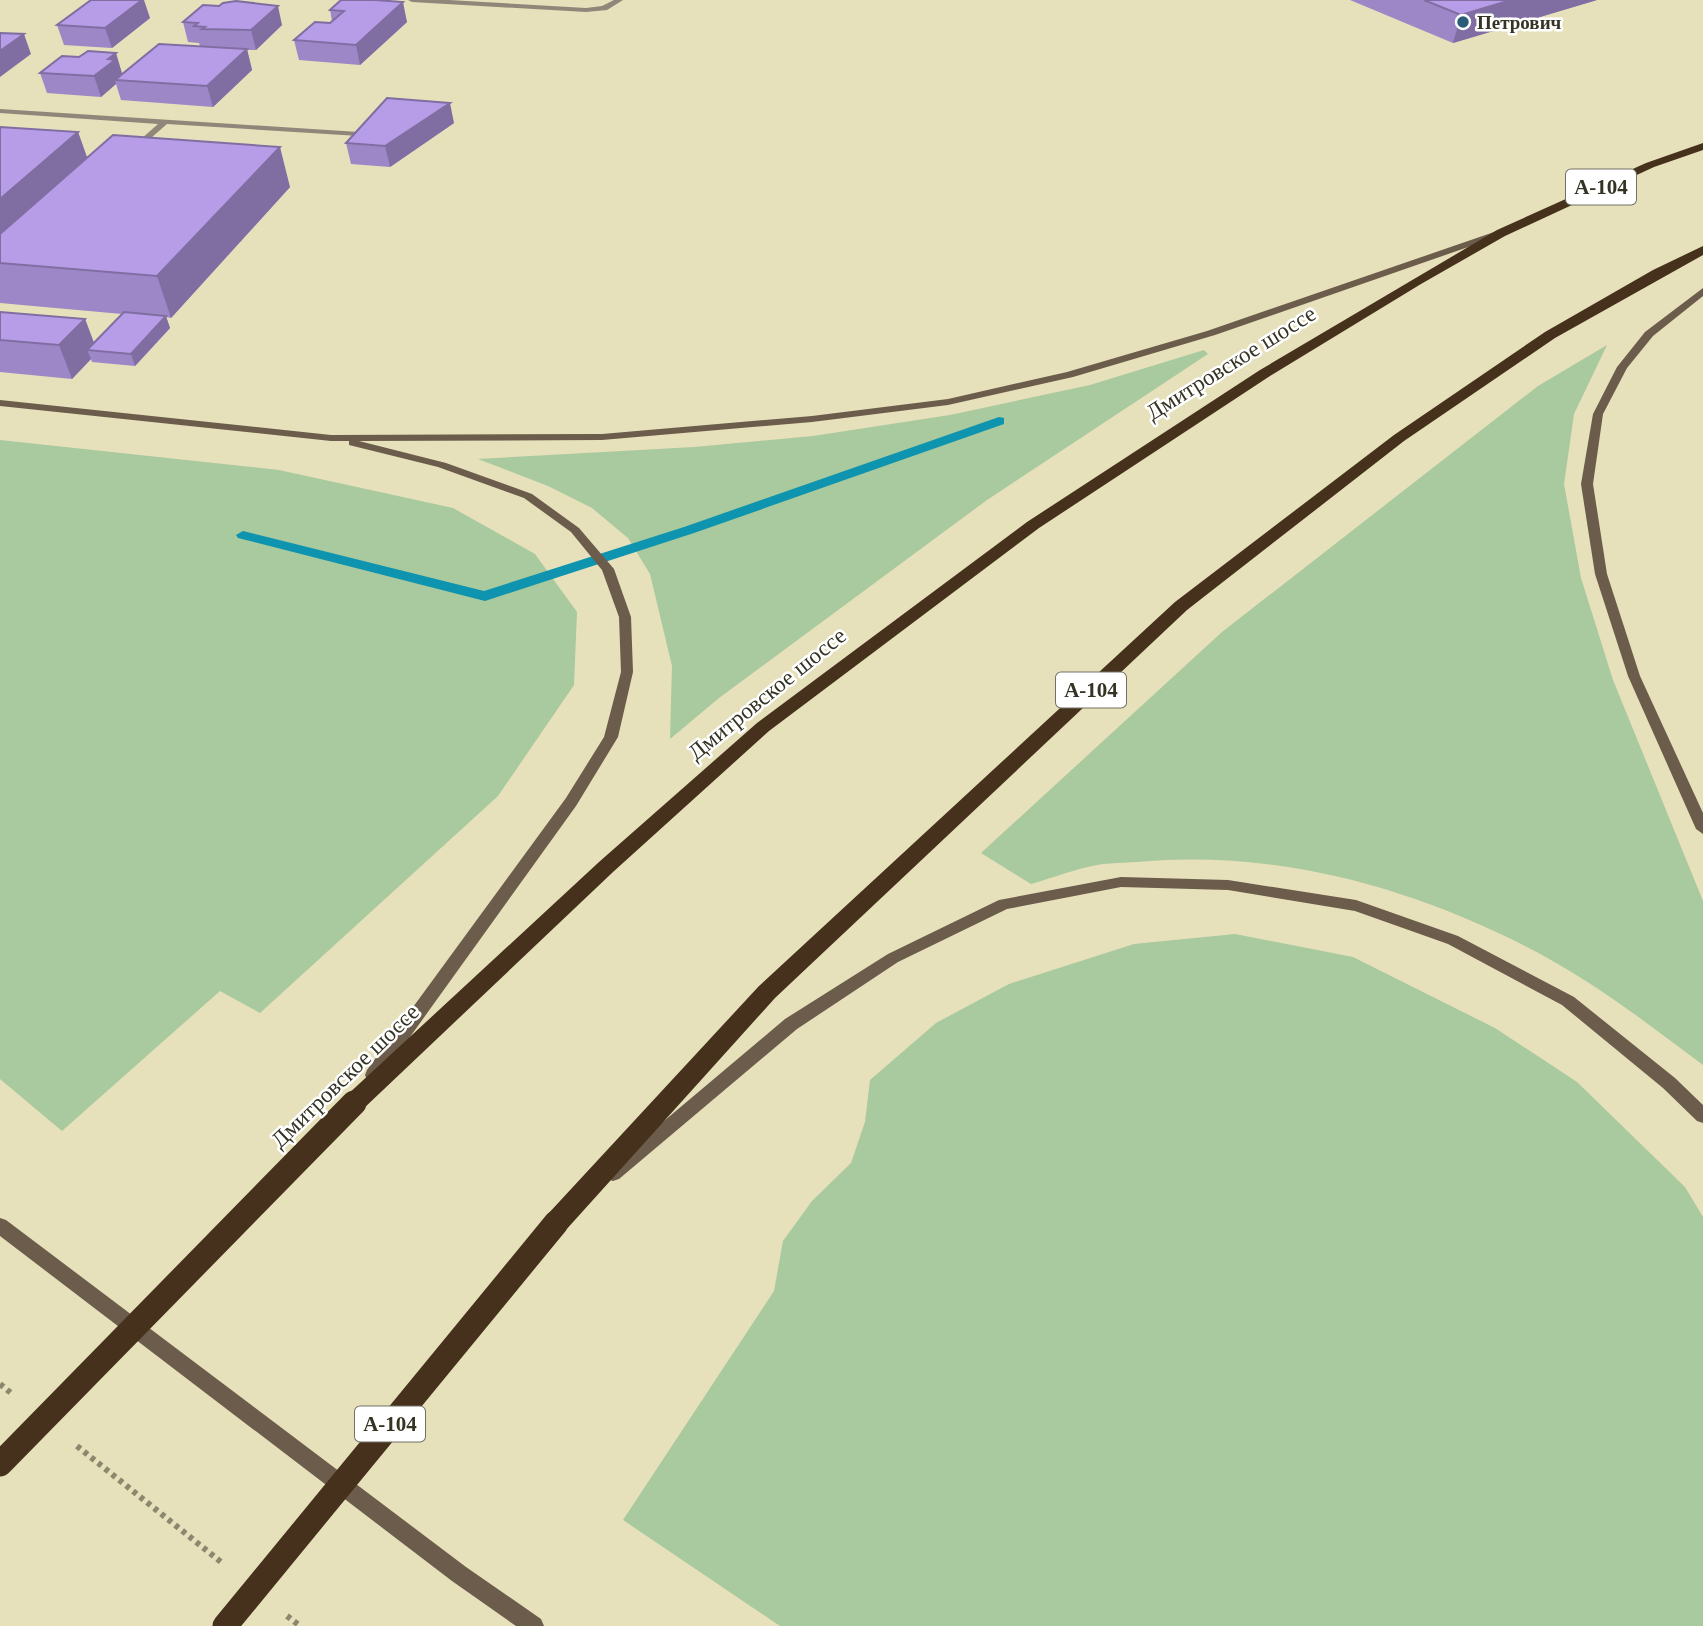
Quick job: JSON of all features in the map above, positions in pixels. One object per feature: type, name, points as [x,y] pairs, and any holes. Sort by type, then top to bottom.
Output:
[{"type":"highway","name":"Дмитровское шоссе","points":[[0,1464],[354,1103],[606,867],[763,727],[1033,525],[1265,373],[1501,233],[1650,165],[1703,146]]},
{"type":"highway","name":"А-104","points":[[225,1626],[556,1223],[767,992],[1181,606],[1399,438],[1550,335],[1703,250]]},
{"type":"main road","name":"А-104","points":[[0,403],[331,438],[602,437],[812,419],[948,402],[1069,374],[1211,333],[1501,233]]},
{"type":"main road","points":[[1703,291],[1649,334],[1622,367],[1598,414],[1587,484],[1601,574],[1634,676],[1703,829]]},
{"type":"main road","name":"А-104","points":[[331,438],[442,465],[528,496],[575,530],[608,569],[625,617],[627,673],[611,737],[571,802],[354,1103]]},
{"type":"main road","name":"А-104","points":[[556,1223],[791,1024],[892,958],[1004,904],[1121,882],[1228,885],[1356,906],[1453,940],[1568,1001],[1669,1083],[1703,1116]]},
{"type":"main road","points":[[0,1226],[459,1574],[534,1626]]},
{"type":"street","points":[[412,0],[586,10],[604,8],[619,0]]},
{"type":"street","points":[[0,111],[359,134]]},
{"type":"street","points":[[126,158],[165,121]]},
{"type":"path","points":[[0,1384],[22,1401]]},
{"type":"path","points":[[75,1444],[225,1566]]},
{"type":"path","points":[[279,1609],[300,1626]]},
{"type":"green space","points":[[1607,345],[1574,414],[1564,484],[1581,578],[1613,680],[1703,901],[1703,1065],[1618,1002],[1527,947],[1437,907],[1391,891],[1297,868],[1200,860],[1103,864],[1031,884],[981,853],[1222,632],[1538,386]]},
{"type":"green space","points":[[1204,350],[1208,354],[987,500],[719,698],[670,739],[672,666],[650,574],[628,538],[592,508],[548,486],[478,459],[694,447],[813,436],[950,415],[1090,385]]},
{"type":"green space","points":[[0,440],[279,470],[453,508],[535,554],[577,612],[574,685],[498,796],[260,1013],[220,991],[62,1131],[0,1079]]},
{"type":"green space","points":[[1235,934],[1353,957],[1495,1028],[1577,1082],[1685,1187],[1703,1217],[1703,1626],[780,1626],[623,1520],[774,1291],[783,1241],[812,1201],[851,1163],[865,1122],[870,1080],[936,1023],[1009,984],[1134,944]]},
{"type":"building","points":[[91,0],[142,0],[105,28],[57,25]]},
{"type":"building","points":[[341,0],[403,2],[356,45],[294,40],[315,22],[330,23],[344,11],[330,10]]},
{"type":"building","points":[[1424,0],[1511,0],[1461,15]]},
{"type":"building","points":[[236,1],[278,6],[251,30],[202,29],[205,27],[194,26],[198,23],[183,22],[203,5],[219,6]]},
{"type":"building","points":[[0,33],[24,34],[0,51]]},
{"type":"building","points":[[159,44],[247,49],[207,86],[115,80]]},
{"type":"building","points":[[88,51],[116,53],[108,59],[115,60],[94,76],[40,73],[62,56],[79,57]]},
{"type":"building","points":[[387,98],[450,103],[385,146],[346,143]]},
{"type":"building","points":[[0,127],[78,132],[0,199]]},
{"type":"building","points":[[113,135],[280,147],[157,276],[0,263],[0,234]]},
{"type":"building","points":[[0,312],[85,319],[59,345],[0,340]]},
{"type":"building","points":[[124,312],[166,316],[131,354],[87,350]]},
{"type":"waterway","points":[[243,535],[485,596],[689,530],[999,421]]},
{"type":"place","name":"Петрович","points":[[1463,22]]}]
